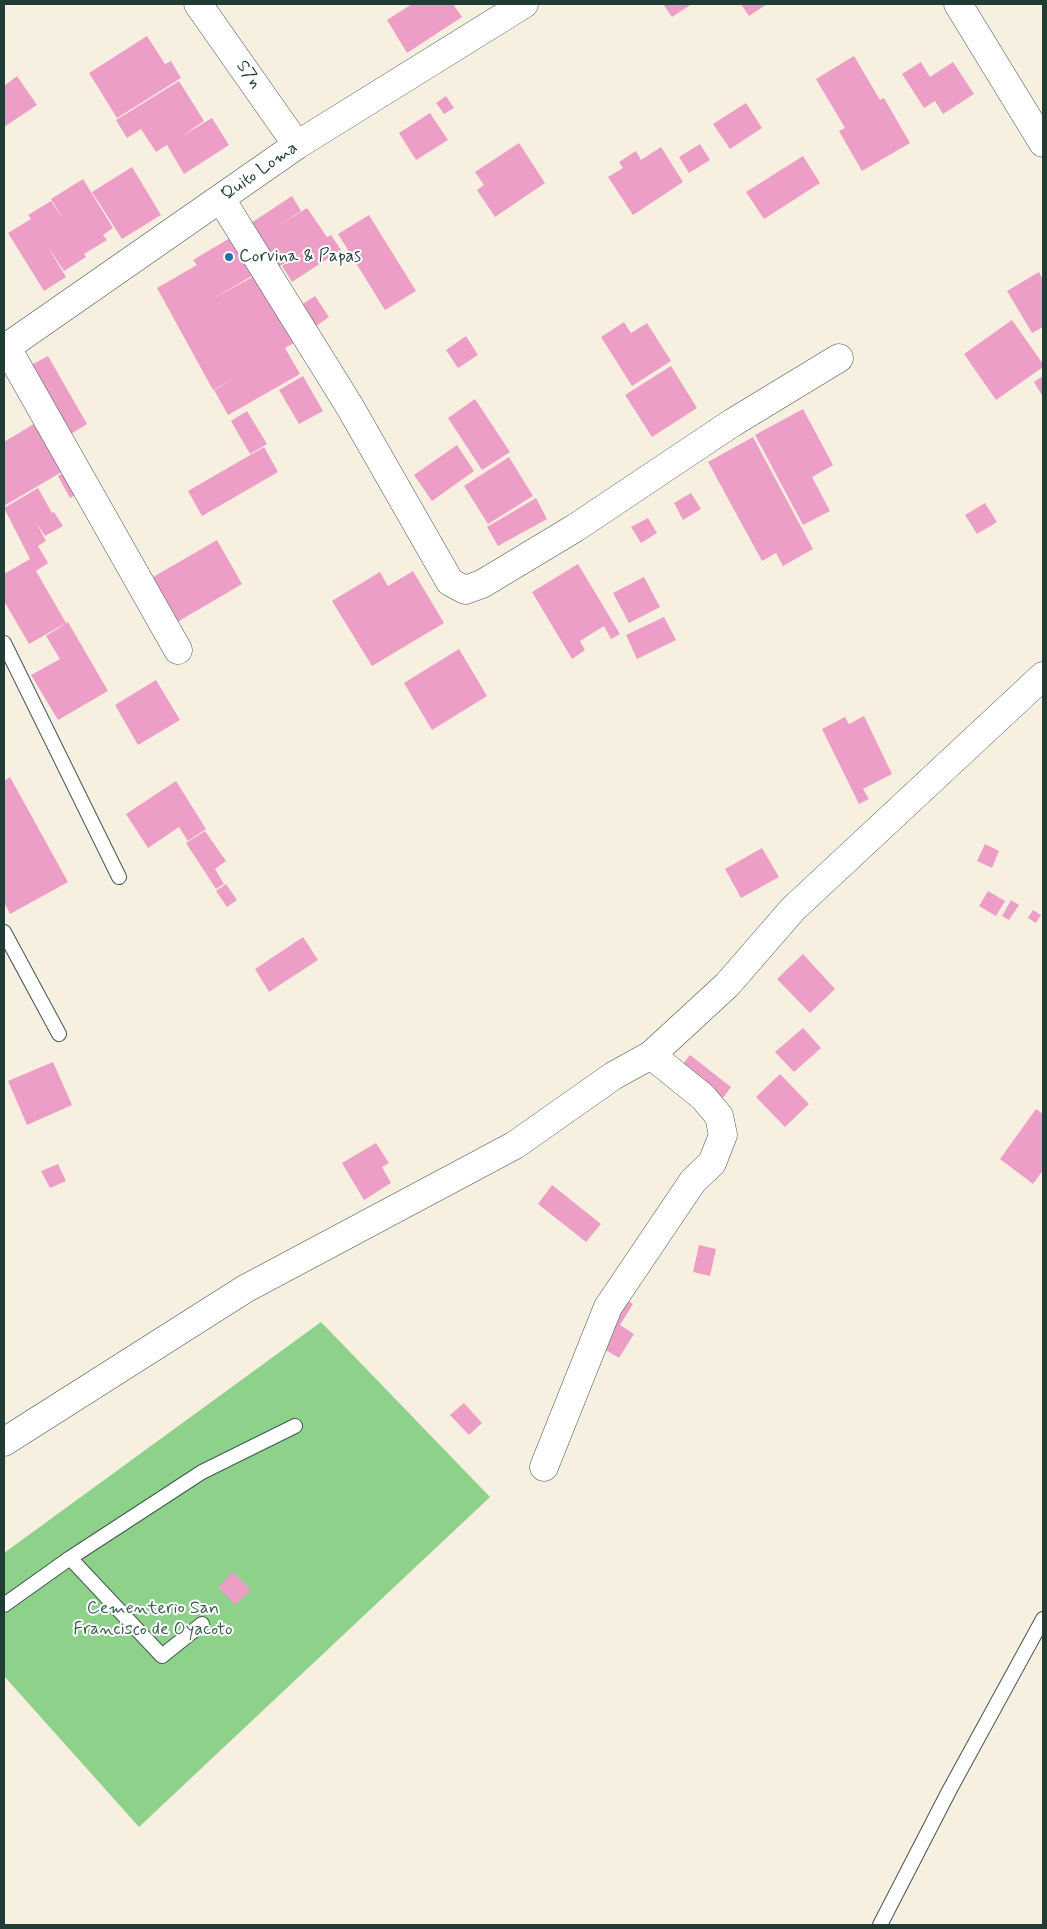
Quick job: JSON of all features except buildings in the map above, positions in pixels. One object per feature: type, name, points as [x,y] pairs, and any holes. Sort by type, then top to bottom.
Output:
[{"type":"street","name":"S7n","points":[[198,4],[297,145]]},
{"type":"street","name":"Quito Loma","points":[[5,348],[297,145],[524,4]]},
{"type":"street","points":[[958,4],[1043,143]]},
{"type":"street","points":[[221,199],[350,407],[450,582],[465,590],[482,584],[575,528],[732,423],[839,358]]},
{"type":"street","points":[[5,348],[178,650]]},
{"type":"street","points":[[4,1442],[245,1289],[515,1145],[613,1076],[652,1055],[727,986],[793,909],[1043,676]]},
{"type":"street","points":[[544,1466],[608,1307],[693,1181],[712,1163],[723,1135],[719,1116],[703,1096],[652,1055]]},
{"type":"lane","points":[[4,642],[119,877]]},
{"type":"lane","points":[[4,932],[58,1034]]},
{"type":"lane","points":[[4,1605],[70,1558],[202,1472],[294,1426]]},
{"type":"lane","points":[[70,1558],[162,1656],[202,1624]]},
{"type":"lane","points":[[880,1925],[949,1791],[1043,1619]]},
{"type":"green space","name":"Cementerio San Francisco de Oyacoto","points":[[321,1322],[490,1497],[139,1827],[4,1676],[4,1553]]},
{"type":"place","name":"Corvina & Papas","points":[[229,257]]}]
